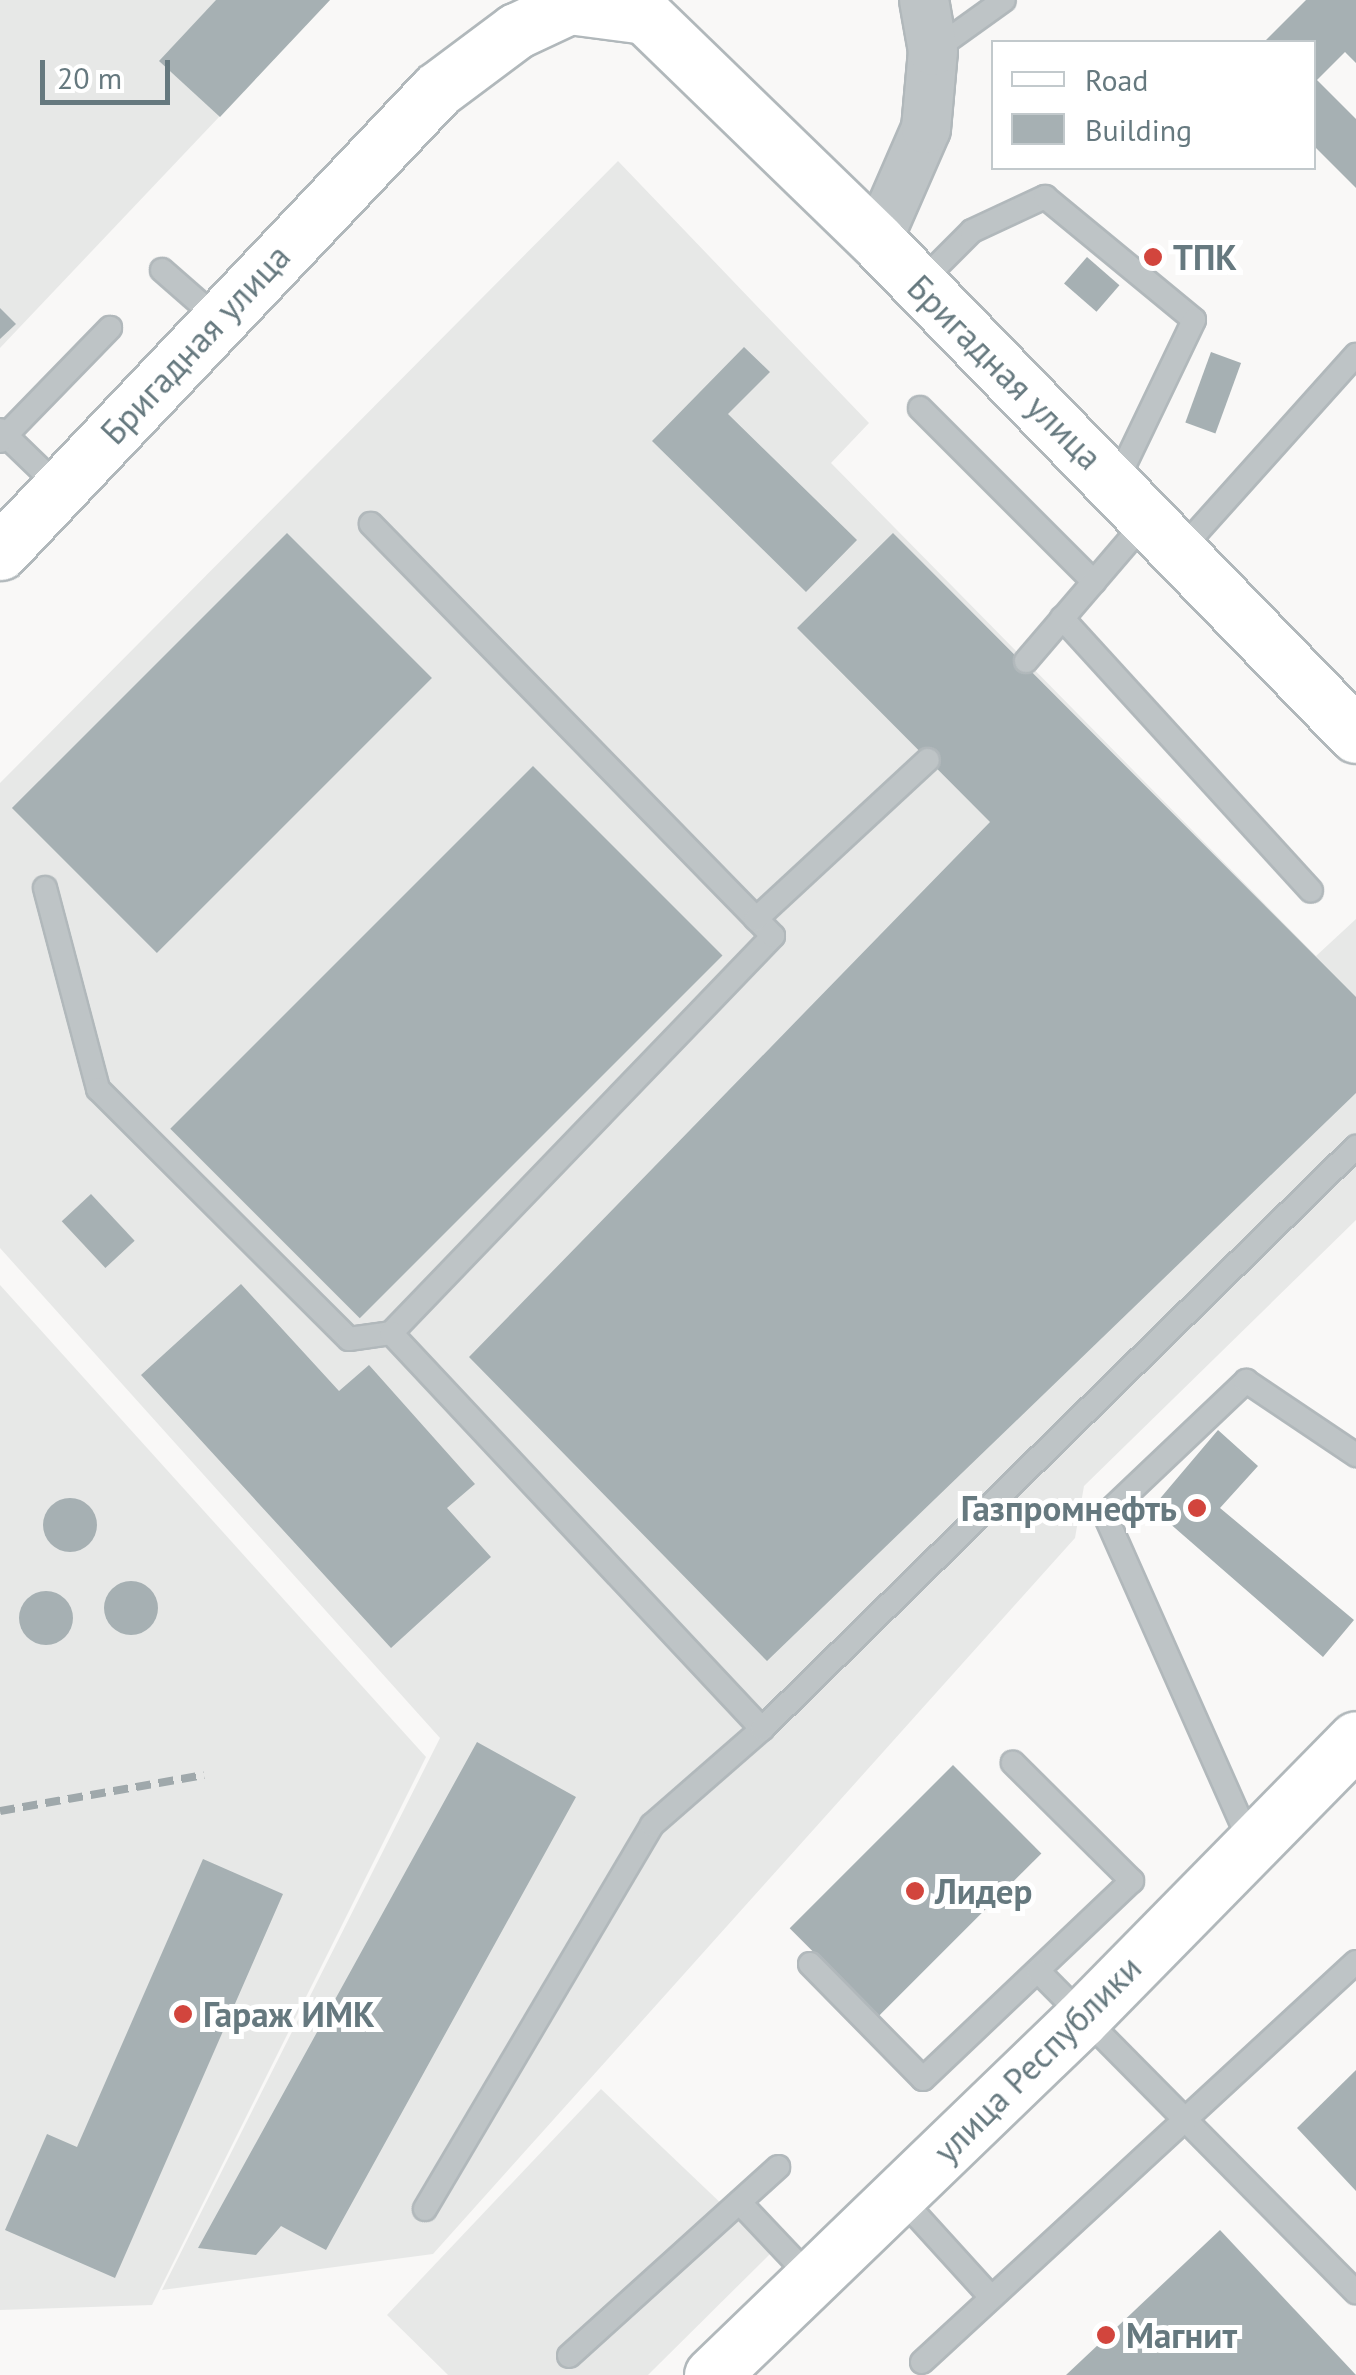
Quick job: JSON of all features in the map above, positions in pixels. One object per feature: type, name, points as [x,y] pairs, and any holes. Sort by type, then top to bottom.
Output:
[{"type":"main road","name":"Бригадная улица","points":[[0,552],[437,90],[516,31],[569,6],[638,8],[877,241],[1356,735]]},
{"type":"main road","name":"улица Республики","points":[[712,2375],[814,2281],[1080,2019],[1250,1842],[1356,1739]]},
{"type":"street","points":[[877,241],[926,129],[933,50],[924,0]]},
{"type":"lane","points":[[933,50],[1004,0]]},
{"type":"lane","points":[[918,286],[972,231],[1045,196],[1194,320],[1148,518]]},
{"type":"lane","points":[[162,270],[218,319]]},
{"type":"lane","points":[[60,488],[2,436],[110,328]]},
{"type":"lane","points":[[1026,661],[1148,518],[1356,355]]},
{"type":"lane","points":[[920,408],[1094,582]]},
{"type":"lane","points":[[45,888],[98,1089],[348,1339],[390,1332],[773,936],[372,524]]},
{"type":"lane","points":[[1062,618],[1311,891]]},
{"type":"lane","points":[[756,919],[928,760]]},
{"type":"lane","points":[[425,2209],[652,1824],[762,1729],[1356,1147]]},
{"type":"lane","points":[[390,1332],[762,1729]]},
{"type":"lane","points":[[1250,1842],[1105,1516],[1246,1382],[1356,1455]]},
{"type":"lane","points":[[810,1964],[923,2080],[1132,1882],[1013,1763]]},
{"type":"lane","points":[[922,2362],[1356,1962]]},
{"type":"lane","points":[[1038,1971],[1080,2019],[1356,2292]]},
{"type":"lane","points":[[569,2356],[742,2204],[778,2166]]},
{"type":"lane","points":[[899,2196],[991,2297]]},
{"type":"lane","points":[[742,2204],[814,2281]]},
{"type":"shaded area","points":[[0,0],[330,0],[0,348]]},
{"type":"shaded area","points":[[618,161],[869,423],[831,463],[1316,956],[1356,919],[1356,1220],[1084,1486],[1075,1538],[433,2254],[162,2290],[440,1738],[0,1248],[0,783]]},
{"type":"shaded area","points":[[0,1285],[426,1757],[152,2305],[0,2310]]},
{"type":"shaded area","points":[[601,2089],[772,2252],[648,2375],[448,2375],[387,2315]]},
{"type":"building","points":[[216,0],[330,0],[220,117],[159,61]]},
{"type":"building","points":[[1306,0],[1356,0],[1356,63],[1345,52],[1317,80],[1356,119],[1356,188],[1316,148],[1316,40],[1266,40]]},
{"type":"building","points":[[1087,257],[1119,285],[1096,312],[1064,283]]},
{"type":"building","points":[[0,308],[16,324],[0,339]]},
{"type":"building","points":[[744,347],[770,372],[728,414],[857,540],[806,592],[652,441]]},
{"type":"building","points":[[1211,352],[1241,363],[1215,433],[1185,422]]},
{"type":"building","points":[[287,533],[432,678],[157,953],[12,808]]},
{"type":"building","points":[[893,533],[1356,997],[1356,1093],[767,1661],[469,1357],[990,822],[797,628]]},
{"type":"building","points":[[533,766],[723,956],[360,1318],[170,1129]]},
{"type":"building","points":[[91,1194],[135,1241],[105,1268],[62,1221]]},
{"type":"building","points":[[241,1284],[339,1391],[369,1365],[475,1484],[447,1508],[491,1557],[391,1648],[141,1375]]},
{"type":"building","points":[[1218,1430],[1258,1466],[1220,1508],[1354,1620],[1323,1657],[1152,1508]]},
{"type":"building","points":[[70,1498],[89,1506],[97,1525],[89,1544],[70,1552],[51,1544],[43,1525],[51,1506]]},
{"type":"building","points":[[131,1581],[150,1589],[158,1608],[150,1627],[131,1635],[112,1627],[104,1608],[112,1589]]},
{"type":"building","points":[[46,1591],[65,1599],[73,1618],[65,1637],[46,1645],[27,1637],[19,1618],[27,1599]]},
{"type":"building","points":[[477,1742],[576,1797],[326,2250],[281,2226],[256,2255],[198,2248]]},
{"type":"building","name":"Лидер","points":[[953,1765],[1041,1853],[878,2017],[790,1928]]},
{"type":"building","name":"Гараж ИМК","points":[[203,1859],[283,1894],[115,2278],[5,2230],[47,2134],[77,2147]]},
{"type":"building","points":[[1356,2070],[1356,2191],[1297,2128]]},
{"type":"building","points":[[1220,2230],[1356,2375],[1066,2375]]},
{"type":"railway","points":[[0,1811],[204,1775]]},
{"type":"place","name":"ТПК","points":[[1153,257]]},
{"type":"place","name":"Газпромнефть","points":[[1197,1508]]},
{"type":"place","name":"Лидер","points":[[915,1891]]},
{"type":"place","name":"Гараж ИМК","points":[[183,2014]]},
{"type":"place","name":"Магнит","points":[[1106,2335]]}]
